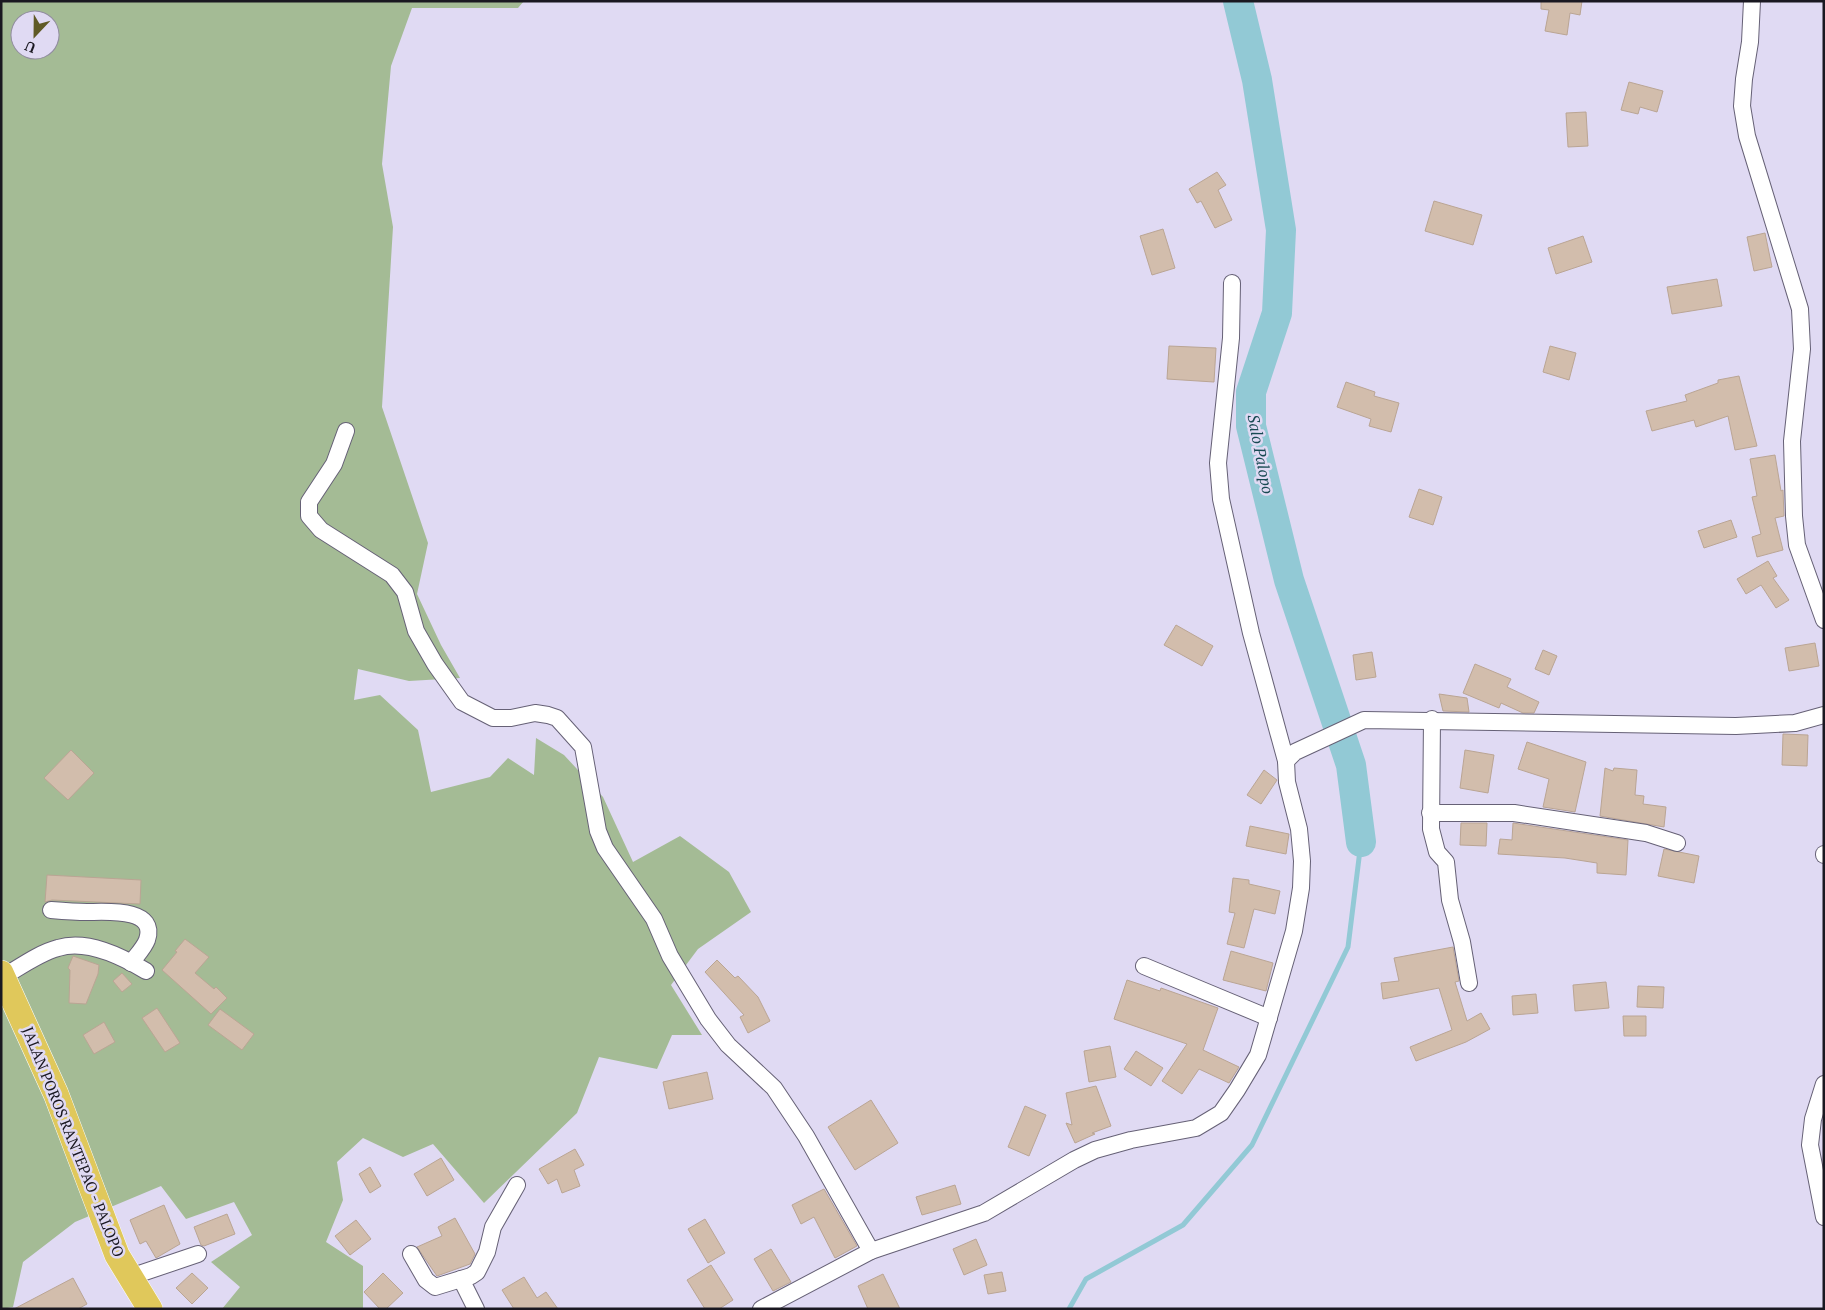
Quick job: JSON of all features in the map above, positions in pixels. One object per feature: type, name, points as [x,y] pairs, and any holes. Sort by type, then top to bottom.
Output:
[{"type":"highway","name":"JALAN POROS RANTEPAO - PALOPO","points":[[2,975],[56,1094],[117,1255],[150,1309]]},
{"type":"street","points":[[1752,1],[1750,42],[1742,106],[1747,136],[1800,309],[1802,349],[1792,441],[1794,516],[1797,545],[1824,620]]},
{"type":"street","points":[[762,1309],[871,1251],[984,1214],[1074,1160],[1095,1150],[1131,1140],[1196,1128],[1221,1113],[1258,1055],[1294,931],[1301,888],[1302,861],[1299,828],[1287,782],[1290,757],[1252,633],[1221,499],[1218,463],[1231,338],[1232,283]]},
{"type":"street","points":[[346,431],[334,464],[309,502],[309,516],[322,530],[392,576],[405,592],[416,631],[435,664],[462,702],[493,718],[511,718],[535,712],[557,718],[583,747],[598,831],[605,848],[654,919],[670,956],[708,1019],[728,1045],[774,1088],[806,1136],[871,1251]]},
{"type":"street","points":[[1290,757],[1364,720],[1727,726],[1795,722],[1824,715]]},
{"type":"street","points":[[1432,720],[1430,813],[1433,842],[1437,852],[1446,862],[1450,900],[1462,942],[1469,983]]},
{"type":"street","points":[[1430,813],[1514,813],[1646,833],[1677,843]]},
{"type":"street","points":[[2,975],[58,948],[74,946],[102,950],[139,967],[147,939],[146,923],[138,917],[115,910],[85,912],[51,910]]},
{"type":"street","points":[[1144,966],[1269,1018]]},
{"type":"street","points":[[1824,1084],[1813,1119],[1810,1145],[1824,1218]]},
{"type":"street","points":[[411,1254],[430,1285],[441,1286],[471,1276],[482,1265],[493,1227],[517,1185]]},
{"type":"street","points":[[130,1276],[198,1254]]},
{"type":"street","points":[[461,1279],[476,1309]]},
{"type":"green space","points":[[1,1],[524,1],[518,8],[412,8],[391,66],[382,164],[393,227],[382,407],[428,543],[417,594],[441,645],[460,678],[409,681],[358,669],[354,700],[380,695],[418,730],[431,792],[490,777],[508,758],[534,775],[536,738],[564,755],[603,797],[633,862],[680,836],[729,872],[751,912],[698,949],[671,985],[702,1035],[672,1035],[657,1069],[599,1057],[577,1113],[484,1203],[433,1144],[403,1157],[363,1138],[337,1162],[343,1200],[326,1242],[363,1266],[363,1309],[222,1309],[240,1287],[211,1262],[252,1235],[234,1202],[186,1219],[161,1186],[75,1222],[23,1262],[13,1307],[1,1309]]},
{"type":"building","points":[[1541,1],[1582,1],[1580,15],[1570,13],[1567,35],[1545,31],[1549,10],[1541,9]]},
{"type":"building","points":[[1629,82],[1663,91],[1657,112],[1640,107],[1638,114],[1621,110]]},
{"type":"building","points":[[1586,112],[1588,146],[1568,147],[1566,113]]},
{"type":"building","points":[[1217,172],[1226,185],[1218,190],[1232,220],[1215,228],[1201,201],[1197,203],[1189,189]]},
{"type":"building","points":[[1434,201],[1482,215],[1473,245],[1425,231]]},
{"type":"building","points":[[1163,229],[1175,268],[1152,275],[1140,236]]},
{"type":"building","points":[[1765,233],[1772,267],[1754,271],[1747,237]]},
{"type":"building","points":[[1583,236],[1592,262],[1556,274],[1548,248]]},
{"type":"building","points":[[1717,279],[1722,306],[1672,314],[1667,287]]},
{"type":"building","points":[[1169,346],[1216,348],[1214,382],[1167,379]]},
{"type":"building","points":[[1550,346],[1576,353],[1569,380],[1543,372]]},
{"type":"building","points":[[1739,376],[1757,446],[1735,450],[1728,416],[1696,427],[1694,420],[1652,431],[1646,411],[1687,401],[1685,395],[1718,383],[1718,380]]},
{"type":"building","points":[[1346,382],[1375,392],[1374,396],[1399,403],[1391,432],[1369,426],[1371,419],[1337,407]]},
{"type":"building","points":[[1775,455],[1781,491],[1783,490],[1784,516],[1775,518],[1783,550],[1757,557],[1752,537],[1761,534],[1752,497],[1757,496],[1750,459]]},
{"type":"building","points":[[1419,489],[1442,497],[1433,525],[1409,517]]},
{"type":"building","points":[[1731,520],[1737,537],[1704,548],[1698,531]]},
{"type":"building","points":[[1768,561],[1777,576],[1773,578],[1789,600],[1776,608],[1761,585],[1746,594],[1737,579]]},
{"type":"building","points":[[1176,625],[1213,646],[1202,666],[1164,645]]},
{"type":"building","points":[[1815,643],[1819,666],[1789,671],[1785,648]]},
{"type":"building","points":[[1543,650],[1557,656],[1549,675],[1535,669]]},
{"type":"building","points":[[1372,652],[1376,677],[1356,680],[1353,655]]},
{"type":"building","points":[[1475,664],[1511,679],[1507,687],[1539,702],[1534,713],[1523,713],[1501,703],[1499,708],[1463,693]]},
{"type":"building","points":[[1439,694],[1467,698],[1469,712],[1443,711]]},
{"type":"building","points":[[1783,734],[1808,735],[1807,766],[1782,765]]},
{"type":"building","points":[[1527,742],[1586,762],[1575,812],[1543,807],[1549,779],[1518,769]]},
{"type":"building","points":[[71,750],[94,773],[68,800],[44,778]]},
{"type":"building","points":[[1465,750],[1494,755],[1488,793],[1460,788]]},
{"type":"building","points":[[1605,768],[1613,771],[1614,768],[1637,770],[1635,795],[1644,796],[1643,804],[1666,807],[1664,827],[1600,816]]},
{"type":"building","points":[[1264,770],[1277,780],[1261,804],[1247,795]]},
{"type":"building","points":[[1461,823],[1487,823],[1486,846],[1460,845]]},
{"type":"building","points":[[1513,823],[1628,840],[1626,875],[1597,873],[1597,863],[1565,858],[1498,854],[1500,839],[1512,840]]},
{"type":"building","points":[[1250,826],[1289,834],[1286,854],[1246,846]]},
{"type":"building","points":[[1664,849],[1699,856],[1694,883],[1658,876]]},
{"type":"building","points":[[47,875],[141,880],[140,904],[52,900],[45,902]]},
{"type":"building","points":[[1233,878],[1249,880],[1249,884],[1280,891],[1275,914],[1254,909],[1244,948],[1227,944],[1235,913],[1229,912]]},
{"type":"building","points":[[185,939],[209,957],[195,973],[214,989],[216,987],[227,998],[211,1014],[162,970]]},
{"type":"building","points":[[1453,947],[1459,981],[1455,982],[1467,1021],[1481,1013],[1490,1029],[1466,1042],[1416,1061],[1410,1047],[1452,1030],[1439,988],[1383,999],[1381,983],[1399,981],[1394,958]]},
{"type":"building","points":[[1231,951],[1273,963],[1266,991],[1223,980]]},
{"type":"building","points":[[73,956],[99,965],[98,974],[86,1004],[69,1003],[70,970],[68,968]]},
{"type":"building","points":[[717,960],[735,978],[738,976],[758,997],[770,1021],[748,1033],[740,1017],[744,1015],[705,972]]},
{"type":"building","points":[[122,973],[132,984],[122,992],[113,981]]},
{"type":"building","points":[[1127,980],[1160,991],[1161,988],[1218,1008],[1203,1050],[1239,1067],[1229,1083],[1199,1069],[1182,1094],[1162,1081],[1187,1044],[1114,1019]]},
{"type":"building","points":[[1606,982],[1609,1008],[1575,1011],[1573,985]]},
{"type":"building","points":[[1638,986],[1664,987],[1663,1008],[1637,1007]]},
{"type":"building","points":[[1536,994],[1538,1013],[1513,1015],[1512,996]]},
{"type":"building","points":[[157,1008],[180,1043],[165,1052],[142,1018]]},
{"type":"building","points":[[220,1009],[254,1034],[242,1050],[208,1025]]},
{"type":"building","points":[[1623,1016],[1646,1016],[1646,1036],[1624,1036]]},
{"type":"building","points":[[104,1022],[115,1042],[94,1054],[83,1035]]},
{"type":"building","points":[[1110,1046],[1116,1077],[1089,1082],[1084,1051]]},
{"type":"building","points":[[1136,1051],[1163,1068],[1151,1086],[1124,1069]]},
{"type":"building","points":[[707,1072],[713,1099],[669,1109],[663,1082]]},
{"type":"building","points":[[1096,1086],[1111,1126],[1092,1133],[1095,1134],[1075,1143],[1066,1123],[1072,1125],[1066,1093]]},
{"type":"building","points":[[871,1100],[898,1143],[855,1170],[828,1127]]},
{"type":"building","points":[[1025,1106],[1046,1115],[1029,1156],[1008,1147]]},
{"type":"building","points":[[575,1149],[584,1165],[574,1170],[580,1186],[562,1193],[557,1179],[548,1184],[539,1169]]},
{"type":"building","points":[[441,1158],[454,1180],[427,1196],[414,1174]]},
{"type":"building","points":[[370,1167],[381,1186],[370,1193],[359,1174]]},
{"type":"building","points":[[955,1185],[961,1204],[922,1215],[916,1197]]},
{"type":"building","points":[[824,1189],[857,1246],[835,1258],[814,1217],[801,1224],[792,1205]]},
{"type":"building","points":[[164,1205],[180,1244],[156,1258],[146,1241],[140,1244],[130,1220]]},
{"type":"building","points":[[227,1214],[235,1234],[204,1246],[201,1245],[194,1227]]},
{"type":"building","points":[[455,1218],[475,1254],[470,1264],[437,1276],[417,1247],[442,1236],[438,1227]]},
{"type":"building","points":[[705,1219],[725,1253],[708,1263],[688,1229]]},
{"type":"building","points":[[356,1220],[371,1239],[350,1255],[335,1236]]},
{"type":"building","points":[[976,1239],[987,1265],[964,1275],[953,1249]]},
{"type":"building","points":[[771,1249],[791,1282],[773,1291],[754,1259]]},
{"type":"building","points":[[711,1265],[733,1300],[719,1309],[705,1309],[687,1280]]},
{"type":"building","points":[[1002,1272],[1006,1291],[988,1294],[984,1275]]},
{"type":"building","points":[[192,1273],[208,1288],[192,1304],[176,1288]]},
{"type":"building","points":[[383,1273],[403,1293],[386,1309],[380,1309],[364,1292]]},
{"type":"building","points":[[883,1274],[900,1309],[868,1309],[858,1286]]},
{"type":"building","points":[[524,1277],[537,1298],[546,1292],[558,1309],[514,1309],[502,1290]]},
{"type":"building","points":[[73,1278],[87,1304],[78,1309],[14,1309]]},
{"type":"waterway","name":"Salo Palopo","points":[[1238,1],[1257,80],[1281,230],[1277,313],[1251,392],[1251,426],[1289,580],[1351,765],[1361,842]]},
{"type":"waterway","points":[[1069,1309],[1086,1279],[1183,1225],[1252,1145],[1348,947],[1361,842]]}]
